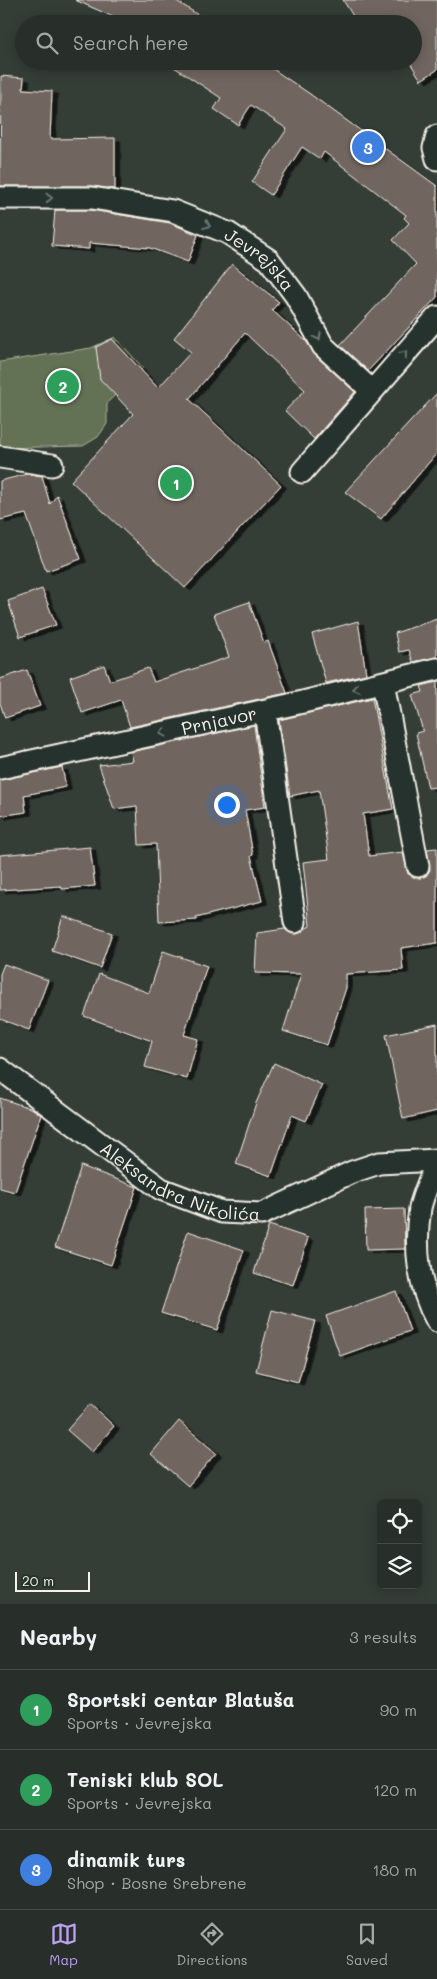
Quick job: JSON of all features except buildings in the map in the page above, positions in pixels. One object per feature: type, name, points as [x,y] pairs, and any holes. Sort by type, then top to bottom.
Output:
[{"type":"street","points":[[437,136],[434,148],[437,159]]},
{"type":"street","name":"Jevrejska","points":[[0,198],[101,200],[172,211],[228,233],[269,260],[296,296],[323,346],[372,391]]},
{"type":"street","points":[[302,472],[437,317]]},
{"type":"street","points":[[0,457],[52,465]]},
{"type":"street","name":"Prnjavor","points":[[0,768],[265,711],[437,669]]},
{"type":"street","points":[[383,682],[418,866]]},
{"type":"street","points":[[265,711],[294,922]]},
{"type":"street","name":"Aleksandra Nikolića","points":[[0,1069],[161,1189],[222,1212],[262,1214],[352,1172],[379,1163],[437,1161]]},
{"type":"street","points":[[437,1161],[420,1207],[417,1257],[429,1306],[437,1321]]},
{"type":"green space","points":[[115,337],[143,368],[107,403],[107,424],[98,437],[83,446],[0,448],[0,362],[91,348]]},
{"type":"place","name":"dinamik turs","points":[[368,147]]},
{"type":"place","name":"Teniski klub SOL","points":[[63,386]]},
{"type":"place","name":"Sportski centar Blatuša","points":[[176,483]]}]
